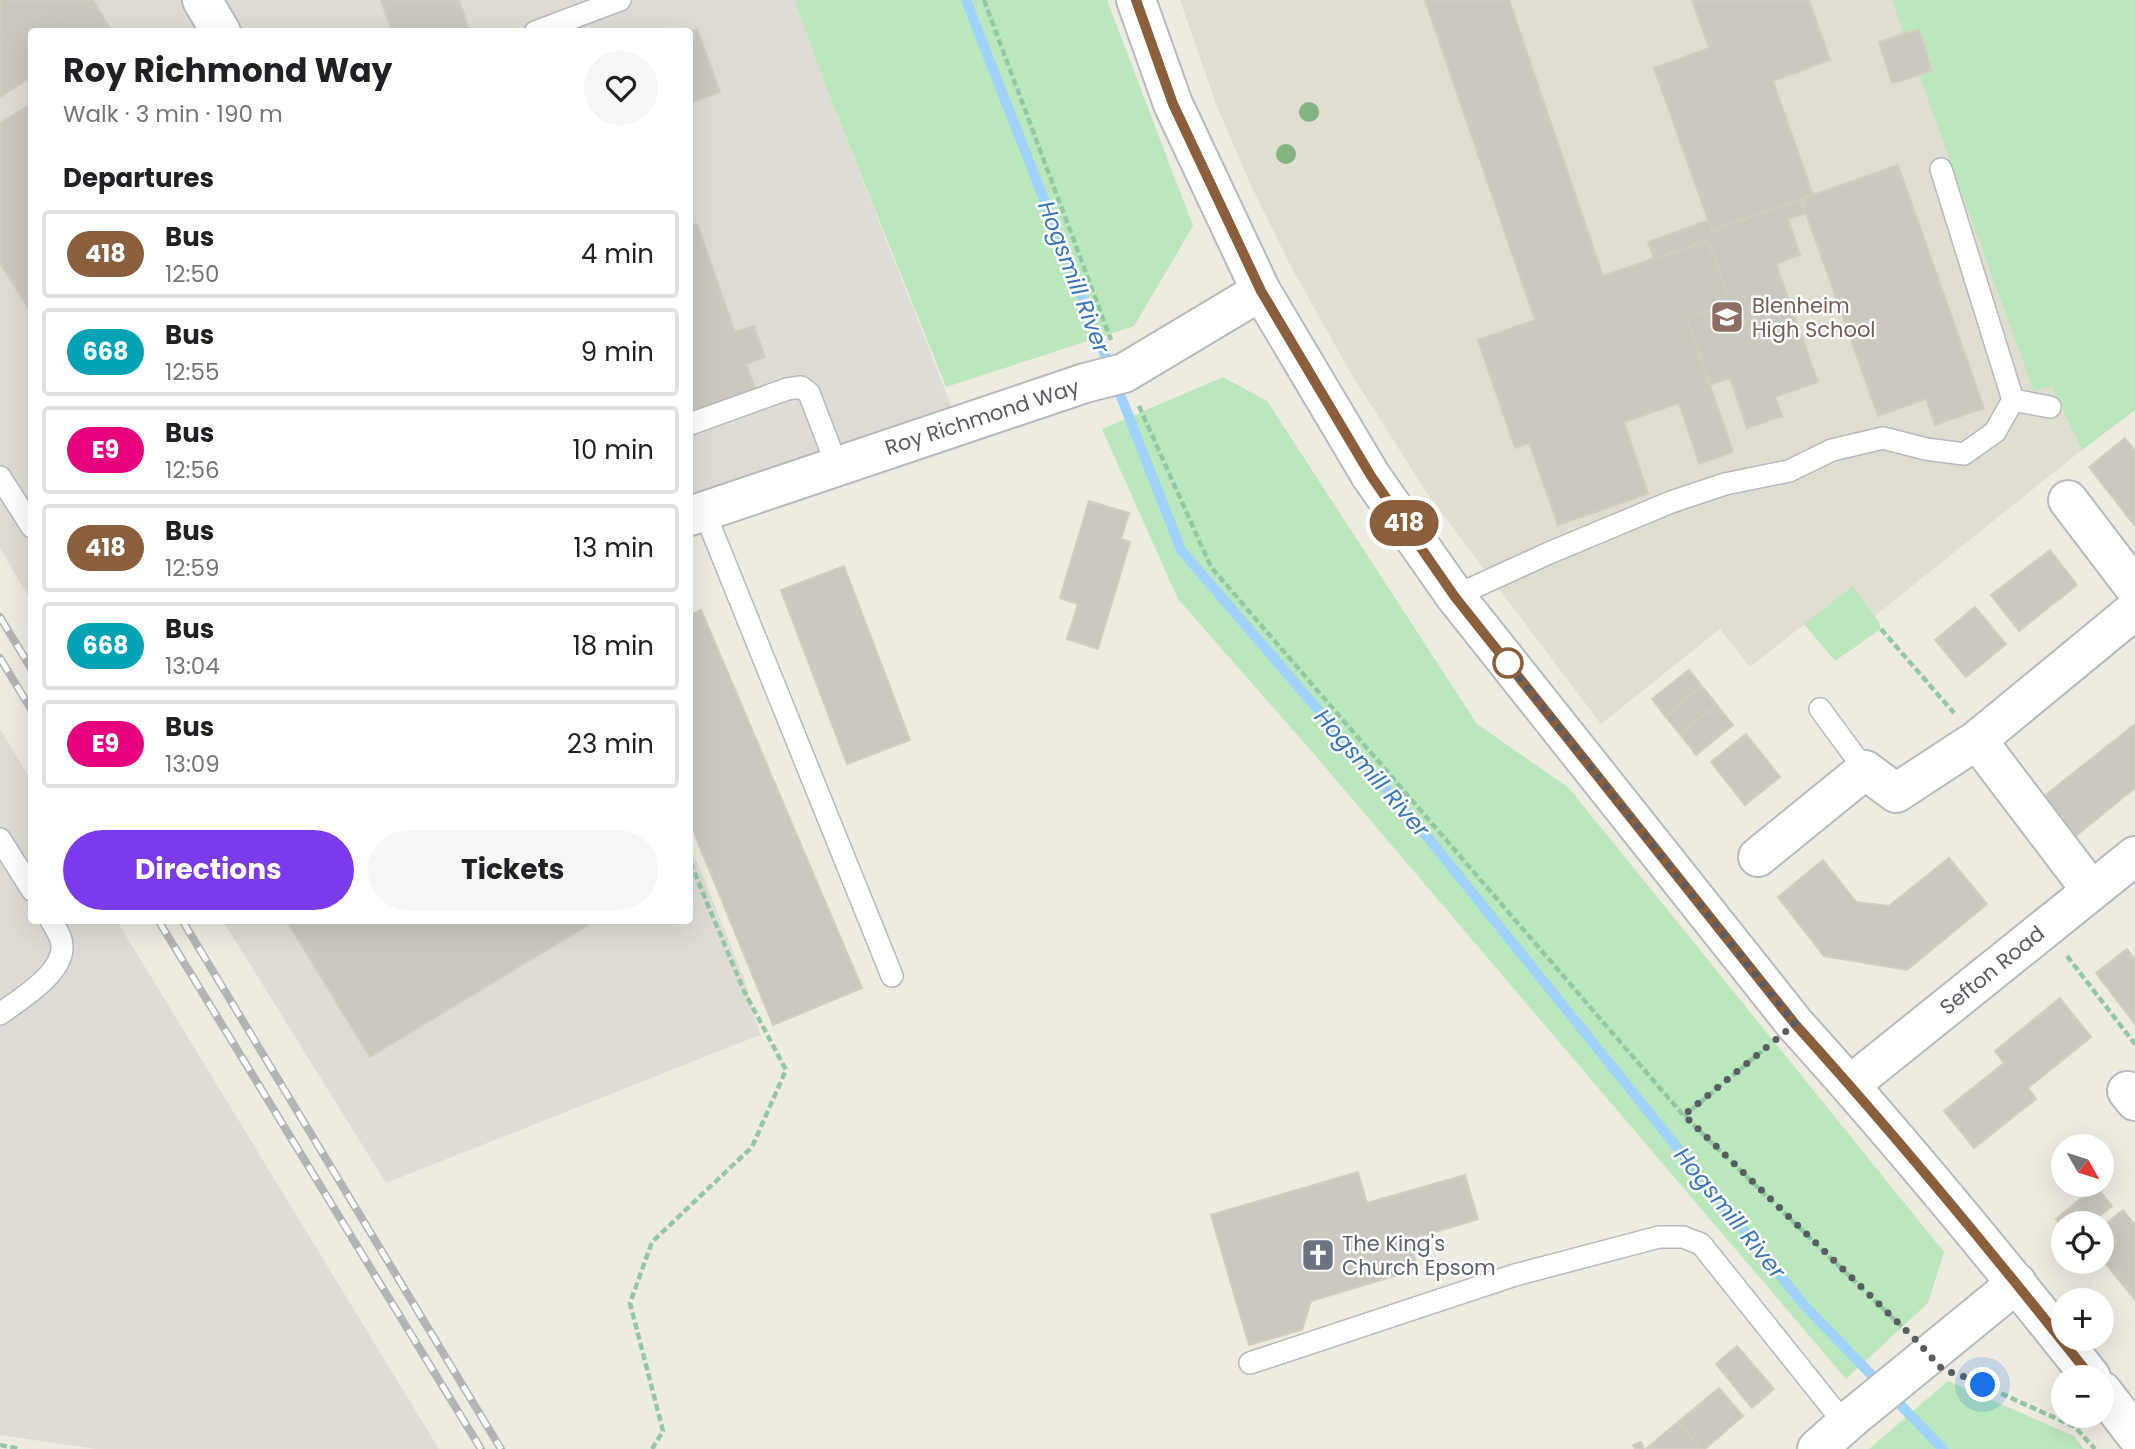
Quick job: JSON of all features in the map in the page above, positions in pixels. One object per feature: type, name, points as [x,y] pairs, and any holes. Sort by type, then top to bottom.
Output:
[{"type":"street","points":[[202,0],[219,28]]},
{"type":"street","points":[[1136,0],[1173,104],[1261,291],[1371,476],[1455,597],[1795,1024],[2017,1283],[2082,1365]]},
{"type":"street","name":"Roy Richmond Way","points":[[697,513],[1085,383],[1124,373],[1261,291]]},
{"type":"street","points":[[2068,500],[2135,588]]},
{"type":"street","points":[[1758,857],[1865,770],[1896,793],[1978,740],[2135,610]]},
{"type":"street","points":[[1978,740],[2091,890]]},
{"type":"street","name":"Sefton Road","points":[[1850,1085],[2135,856]]},
{"type":"street","points":[[1838,1430],[2017,1283]]},
{"type":"street","points":[[2114,1407],[2135,1434]]},
{"type":"lane","points":[[546,28],[620,0]]},
{"type":"lane","points":[[1455,597],[1549,553],[1671,502],[1725,484],[1789,471],[1832,450],[1883,438],[1926,449],[1964,454],[1995,432],[2013,400],[1941,169]]},
{"type":"lane","points":[[693,423],[787,389],[801,387],[809,393],[836,466]]},
{"type":"lane","points":[[2013,400],[2050,407]]},
{"type":"lane","points":[[0,477],[28,521]]},
{"type":"lane","points":[[697,513],[892,976]]},
{"type":"lane","points":[[1820,709],[1865,770]]},
{"type":"lane","points":[[0,839],[28,884]]},
{"type":"lane","points":[[0,1014],[33,990],[58,965],[62,946],[53,924]]},
{"type":"lane","points":[[1250,1363],[1516,1275],[1659,1237],[1683,1237],[1701,1244],[1838,1430]]},
{"type":"path","points":[[984,0],[1124,373],[1211,567],[1684,1115],[1916,1340],[1921,1361],[1960,1375],[2076,1427],[2095,1449]]},
{"type":"path","points":[[1881,629],[1978,740]]},
{"type":"path","points":[[652,1449],[663,1431],[630,1303],[652,1242],[752,1147],[786,1070],[744,991],[693,869]]},
{"type":"path","points":[[2045,927],[2135,1044]]},
{"type":"path","points":[[1684,1115],[1795,1024]]},
{"type":"path","points":[[0,1445],[20,1449]]},
{"type":"shaded area","points":[[0,0],[794,0],[962,433],[693,526],[693,28],[28,28],[28,596],[0,548]]},
{"type":"shaded area","name":"Blenheim High School","points":[[1180,0],[2135,0],[2135,410],[1875,616],[1853,586],[1750,667],[1720,629],[1601,724],[1426,492],[1349,370],[1289,263],[1249,181],[1216,104]]},
{"type":"shaded area","points":[[0,729],[28,775],[28,924],[119,924],[439,1449],[96,1449],[0,1435]]},
{"type":"shaded area","points":[[693,852],[744,978],[760,1035],[386,1183],[225,924],[693,924]]},
{"type":"green space","points":[[794,0],[1107,0],[1193,226],[1134,326],[946,387]]},
{"type":"green space","points":[[1892,0],[2135,0],[2135,410],[2082,450],[2052,386],[2034,391]]},
{"type":"green space","points":[[1223,377],[1267,401],[1477,724],[1569,788],[1944,1252],[1928,1303],[1846,1379],[1314,754],[1178,599],[1102,429]]},
{"type":"green space","points":[[1853,586],[1879,622],[1881,629],[1835,661],[1804,624]]},
{"type":"green space","points":[[1948,1381],[2074,1436],[2084,1449],[1869,1449]]},
{"type":"building","points":[[0,0],[93,0],[110,28],[28,28],[28,80],[0,97]]},
{"type":"building","points":[[381,0],[459,0],[469,28],[391,28]]},
{"type":"building","points":[[1425,0],[1509,0],[1603,276],[1708,240],[1730,304],[1687,319],[1733,452],[1699,464],[1679,403],[1624,422],[1648,494],[1558,525],[1529,443],[1515,448],[1478,340],[1535,320]]},
{"type":"building","points":[[1692,0],[1809,0],[1830,60],[1773,81],[1813,195],[1712,231],[1654,68],[1709,48]]},
{"type":"building","points":[[697,29],[720,92],[693,102],[693,31]]},
{"type":"building","points":[[1919,29],[1932,71],[1892,83],[1879,42]]},
{"type":"building","points":[[28,106],[28,308],[0,263],[0,123]]},
{"type":"building","points":[[1898,165],[1984,408],[1935,425],[1926,399],[1878,416],[1801,199]]},
{"type":"building","points":[[1801,199],[1806,213],[1788,219],[1800,255],[1776,264],[1818,382],[1775,397],[1782,416],[1747,428],[1730,378],[1710,385],[1687,319],[1730,304],[1708,240],[1654,259],[1648,242],[1709,220],[1712,231]]},
{"type":"building","points":[[697,224],[735,332],[754,326],[765,357],[746,364],[756,391],[693,413],[693,226]]},
{"type":"building","points":[[2125,438],[2135,451],[2135,526],[2089,467]]},
{"type":"building","points":[[1089,501],[1129,513],[1121,539],[1130,542],[1098,649],[1067,639],[1078,604],[1060,598]]},
{"type":"building","points":[[2050,550],[2077,585],[2019,631],[1991,595]]},
{"type":"building","points":[[844,566],[910,740],[847,764],[781,590]]},
{"type":"building","points":[[1975,607],[2006,644],[1966,677],[1935,640]]},
{"type":"building","points":[[701,610],[862,988],[773,1025],[693,830],[693,614]]},
{"type":"building","points":[[1689,670],[1702,686],[1665,716],[1652,699]]},
{"type":"building","points":[[1702,686],[1717,705],[1680,734],[1665,716]]},
{"type":"building","points":[[1717,705],[1733,725],[1696,755],[1680,734]]},
{"type":"building","points":[[2135,724],[2135,788],[2068,842],[2037,802]]},
{"type":"building","points":[[1746,734],[1780,777],[1745,805],[1711,762]]},
{"type":"building","points":[[1949,858],[1987,904],[1907,970],[1824,956],[1778,897],[1823,860],[1856,902],[1889,906]]},
{"type":"building","points":[[288,924],[589,924],[370,1057]]},
{"type":"building","points":[[2127,949],[2135,960],[2135,1024],[2096,973]]},
{"type":"building","points":[[2060,998],[2091,1037],[2028,1088],[2036,1099],[1974,1148],[1944,1111],[2004,1063],[1995,1051]]},
{"type":"building","name":"The King's Church Epsom","points":[[1358,1172],[1367,1203],[1465,1175],[1478,1219],[1409,1240],[1418,1269],[1311,1301],[1302,1330],[1249,1345],[1211,1215]]},
{"type":"building","points":[[2083,1197],[2105,1197],[2112,1206],[2106,1211],[2066,1211]]},
{"type":"building","points":[[2123,1210],[2135,1225],[2135,1300],[2114,1274],[2114,1217]]},
{"type":"building","points":[[1737,1346],[1774,1389],[1752,1408],[1716,1364]]},
{"type":"building","points":[[1719,1388],[1743,1416],[1705,1449],[1701,1449],[1678,1422]]},
{"type":"building","points":[[1678,1422],[1701,1449],[1647,1448]]},
{"type":"building","points":[[1641,1442],[1644,1449],[1635,1449],[1633,1445]]},
{"type":"waterway","name":"Hogsmill River","points":[[966,0],[1181,550],[1429,839],[1804,1305],[1943,1449]]},
{"type":"railway","points":[[0,617],[28,663]]},
{"type":"railway","points":[[0,658],[28,704]]},
{"type":"railway","points":[[160,924],[481,1449]]},
{"type":"railway","points":[[184,924],[501,1449]]},
{"type":"bus line","name":"418","points":[[1136,0],[1173,104],[1261,291],[1371,476],[1455,597],[1795,1024],[2017,1283],[2082,1365]]},
{"type":"place","name":"Blenheim High School","points":[[1727,317]]},
{"type":"place","name":"The King's Church Epsom","points":[[1318,1255]]},
{"type":"route","points":[[1508,663],[1506,661],[1795,1024],[1684,1115],[1916,1340],[1943,1370],[1983,1385]]}]
